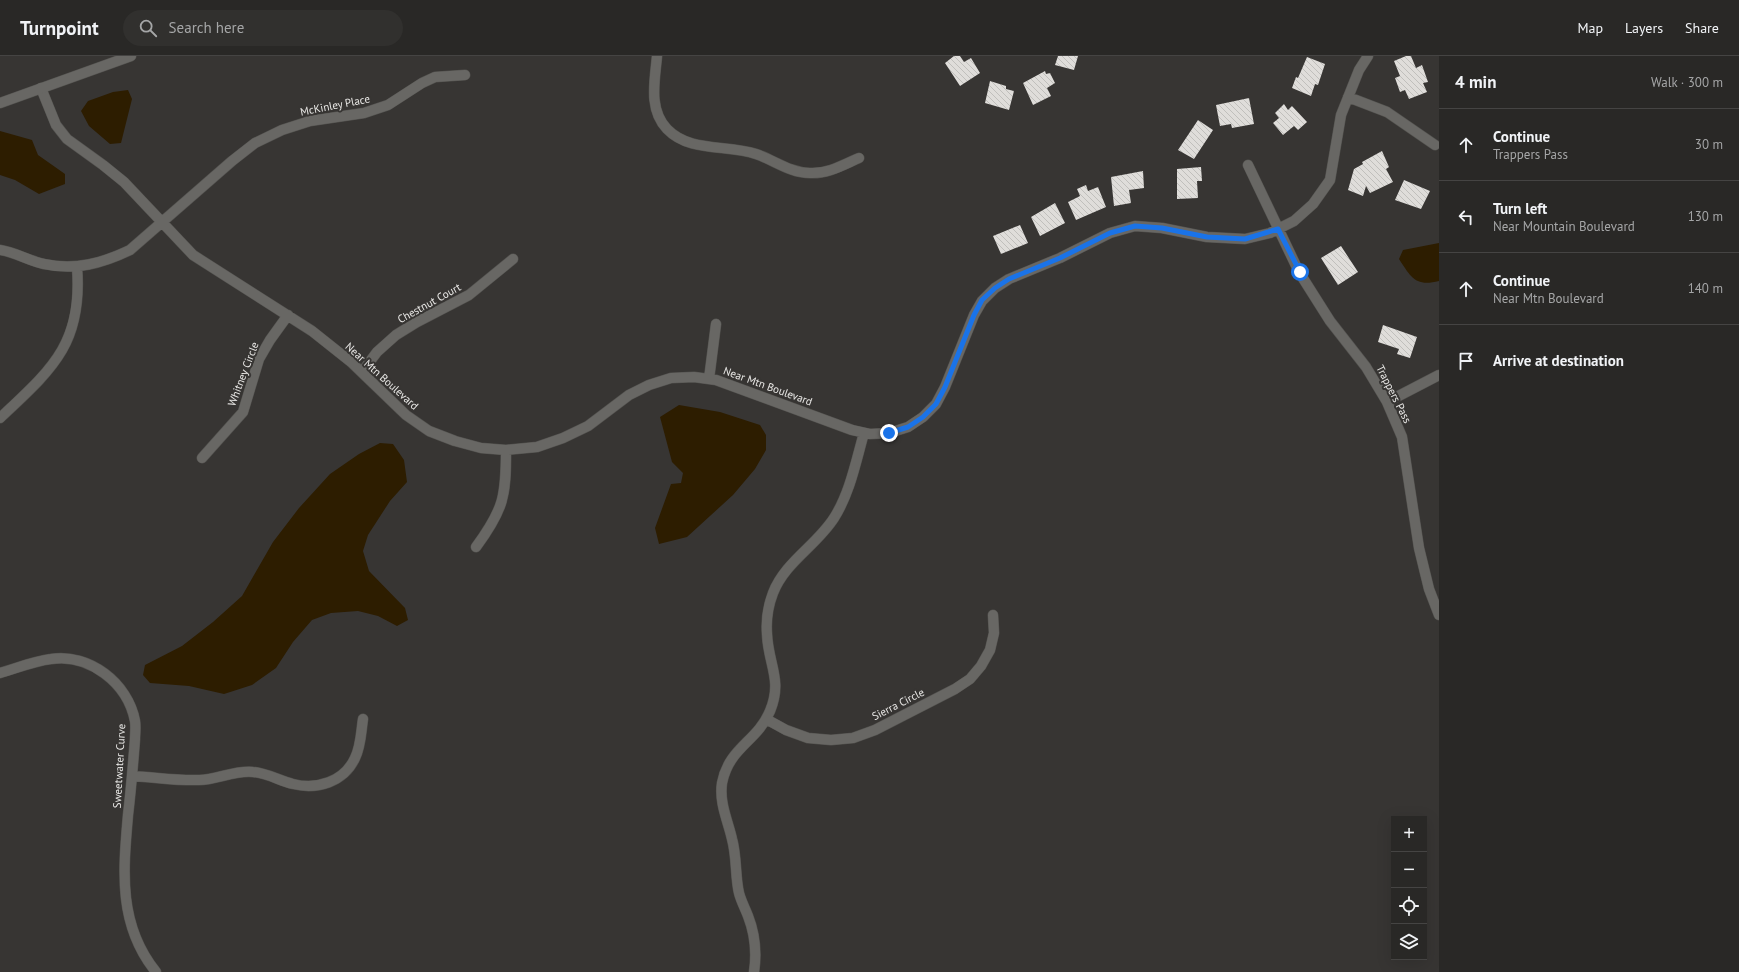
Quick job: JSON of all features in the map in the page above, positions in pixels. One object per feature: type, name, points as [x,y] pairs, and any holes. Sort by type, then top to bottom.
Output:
[{"type":"street","points":[[0,103],[131,56]]},
{"type":"street","points":[[657,56],[654,102],[658,116],[666,128],[677,138],[692,144],[732,148],[756,154],[794,171],[809,173],[824,172],[859,158]]},
{"type":"street","name":"Near Mtn Boulevard","points":[[41,88],[56,125],[68,139],[104,165],[124,182],[193,255],[288,315],[312,332],[362,372],[406,415],[429,431],[454,441],[481,448],[506,450],[537,446],[563,438],[588,426],[628,395],[649,385],[671,378],[694,377],[709,379],[730,385],[852,430],[864,433],[889,433],[908,427],[923,417],[936,404],[945,387],[974,315],[982,300],[995,288],[1009,279],[1050,262],[1110,233],[1135,226],[1162,228],[1207,237],[1245,239],[1278,229],[1294,221],[1313,204],[1330,180],[1341,115],[1359,70],[1368,56]]},
{"type":"street","name":"McKinley Place","points":[[0,250],[44,264],[67,267],[77,267],[111,260],[130,250],[232,161],[255,143],[282,130],[310,121],[364,113],[388,104],[422,83],[435,77],[465,76]]},
{"type":"street","points":[[1348,97],[1387,112],[1435,145]]},
{"type":"street","name":"Trappers Pass","points":[[1248,166],[1303,278],[1330,321],[1366,367],[1387,402],[1402,437],[1419,548],[1439,615]]},
{"type":"street","name":"Chestnut Court","points":[[362,372],[377,352],[396,335],[417,322],[469,295],[513,259]]},
{"type":"street","points":[[0,418],[51,368],[63,350],[72,330],[77,308],[79,287],[77,267]]},
{"type":"street","name":"Whitney Circle","points":[[202,458],[242,412],[260,359],[270,340],[288,315]]},
{"type":"street","points":[[709,379],[716,324]]},
{"type":"street","points":[[1387,402],[1439,375]]},
{"type":"street","points":[[754,972],[756,960],[754,937],[739,894],[732,840],[722,802],[722,784],[727,767],[736,752],[761,727],[766,719],[775,693],[775,674],[767,635],[768,613],[773,593],[783,573],[817,539],[834,518],[846,494],[864,433]]},
{"type":"street","points":[[476,546],[491,526],[499,511],[504,494],[506,450]]},
{"type":"street","name":"Sierra Circle","points":[[766,719],[786,730],[808,738],[831,740],[853,738],[875,730],[955,689],[970,679],[982,666],[990,650],[994,633],[993,615]]},
{"type":"street","name":"Sweetwater Curve","points":[[0,673],[52,659],[70,659],[88,664],[105,673],[119,687],[129,703],[135,721],[132,776],[124,855],[124,884],[128,912],[137,939],[156,972]]},
{"type":"street","points":[[132,776],[199,780],[217,778],[235,773],[253,772],[292,784],[307,787],[322,786],[335,780],[347,771],[355,759],[360,744],[362,719]]},
{"type":"shaded area","points":[[128,90],[132,99],[121,143],[110,144],[89,126],[81,111],[88,101],[113,92]]},
{"type":"shaded area","points":[[0,131],[32,140],[38,155],[65,174],[65,184],[39,194],[15,180],[0,175]]},
{"type":"shaded area","points":[[1439,243],[1439,281],[1424,283],[1414,279],[1399,259],[1403,250]]},
{"type":"shaded area","points":[[679,405],[720,412],[760,425],[766,435],[766,450],[755,469],[733,495],[687,537],[659,544],[655,528],[671,484],[681,483],[683,473],[672,462],[660,417]]},
{"type":"shaded area","points":[[380,443],[393,444],[404,460],[407,482],[390,501],[368,535],[363,551],[369,571],[405,608],[408,620],[397,626],[378,616],[358,611],[331,613],[312,620],[293,642],[276,668],[252,685],[224,694],[189,686],[150,683],[143,675],[145,665],[182,646],[213,622],[242,596],[273,542],[299,508],[330,474],[359,454]]},
{"type":"building","points":[[954,56],[960,56],[964,62],[971,58],[980,73],[960,86],[945,63]]},
{"type":"building","points":[[1058,56],[1078,56],[1074,70],[1055,65]]},
{"type":"building","points":[[1406,56],[1411,56],[1416,68],[1422,65],[1428,82],[1423,83],[1427,92],[1409,99],[1405,90],[1400,92],[1395,78],[1400,76],[1394,61]]},
{"type":"building","points":[[1307,57],[1325,64],[1318,85],[1315,84],[1311,96],[1292,88]]},
{"type":"building","points":[[1045,71],[1046,74],[1050,73],[1055,83],[1047,88],[1051,96],[1033,105],[1023,83]]},
{"type":"building","points":[[990,81],[1006,86],[1006,89],[1014,91],[1009,110],[985,103]]},
{"type":"building","points":[[1249,98],[1254,124],[1232,128],[1231,124],[1220,126],[1216,105]]},
{"type":"building","points":[[1284,104],[1288,110],[1292,106],[1307,122],[1298,130],[1294,126],[1283,135],[1273,123],[1279,118],[1275,113]]},
{"type":"building","points":[[1198,120],[1213,130],[1194,159],[1178,150]]},
{"type":"building","points":[[1382,151],[1389,167],[1386,169],[1393,182],[1370,193],[1366,186],[1363,196],[1348,190],[1354,169],[1363,164],[1362,162]]},
{"type":"building","points":[[1201,167],[1202,181],[1197,181],[1198,198],[1177,199],[1177,169]]},
{"type":"building","points":[[1143,171],[1144,188],[1129,190],[1131,203],[1114,206],[1111,177]]},
{"type":"building","points":[[1404,180],[1430,191],[1421,209],[1395,200]]},
{"type":"building","points":[[1086,185],[1088,191],[1098,187],[1106,207],[1076,220],[1068,202],[1080,196],[1077,189]]},
{"type":"building","points":[[1055,203],[1065,223],[1040,236],[1031,217]]},
{"type":"building","points":[[1020,225],[1028,243],[1001,254],[993,236]]},
{"type":"building","points":[[1341,246],[1358,272],[1338,285],[1321,258]]},
{"type":"building","points":[[1383,325],[1417,337],[1410,358],[1397,354],[1399,349],[1378,342]]},
{"type":"route","points":[[889,433],[908,427],[923,417],[936,404],[945,387],[974,315],[982,300],[995,288],[1009,279],[1060,258],[1110,233],[1135,226],[1162,228],[1207,237],[1245,239],[1278,229],[1300,272]]}]
